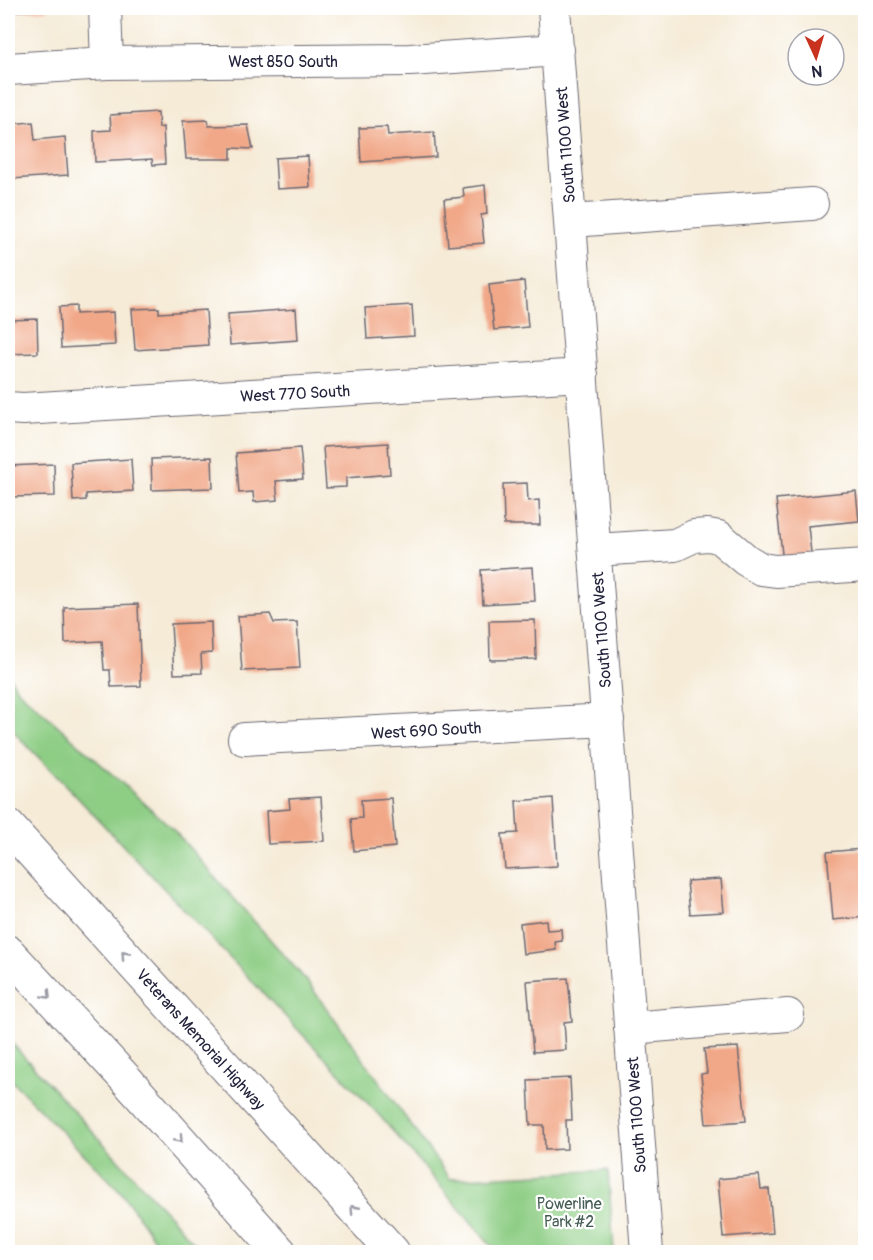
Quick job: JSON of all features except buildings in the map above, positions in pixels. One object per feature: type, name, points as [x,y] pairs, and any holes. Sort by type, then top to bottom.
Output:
[{"type":"highway","name":"Veterans Memorial Highway","points":[[8,826],[393,1252]]},
{"type":"highway","points":[[8,952],[124,1077],[280,1252]]},
{"type":"street","points":[[105,8],[107,63]]},
{"type":"street","name":"South 1100 West","points":[[554,8],[647,1252]]},
{"type":"street","name":"West 850 South","points":[[8,69],[107,63],[410,60],[558,50]]},
{"type":"street","points":[[571,221],[812,204]]},
{"type":"street","name":"West 770 South","points":[[8,408],[47,408],[582,375]]},
{"type":"street","points":[[595,550],[675,545],[694,536],[708,535],[719,537],[760,569],[776,571],[866,565]]},
{"type":"street","name":"West 690 South","points":[[244,739],[608,720]]},
{"type":"street","points":[[630,1028],[789,1015]]},
{"type":"green space","name":"Powerline Park #2","points":[[8,673],[17,689],[171,827],[306,980],[450,1179],[608,1170],[614,1252],[509,1252],[505,1248],[497,1252],[378,1114],[8,726]]},
{"type":"green space","points":[[8,1039],[203,1252],[163,1252],[121,1192],[8,1077]]}]
